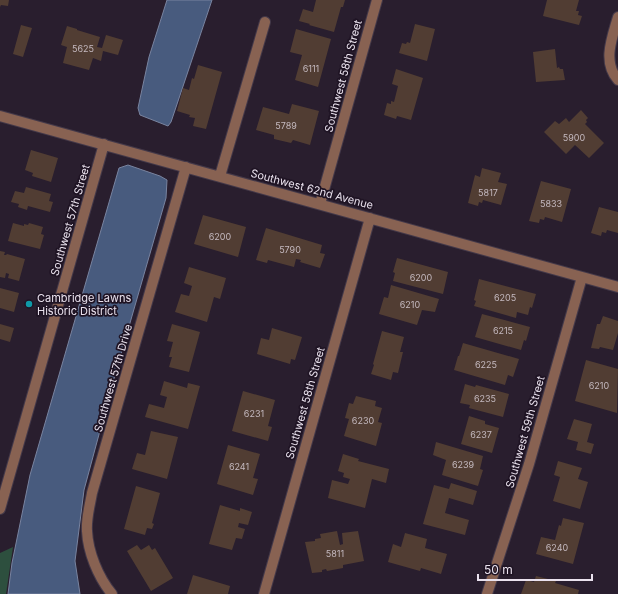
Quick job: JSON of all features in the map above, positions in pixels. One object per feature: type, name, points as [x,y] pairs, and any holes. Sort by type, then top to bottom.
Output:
[{"type":"street","name":"Southwest 58th Street","points":[[320,204],[376,0]]},
{"type":"street","points":[[615,76],[610,66],[610,49],[618,18]]},
{"type":"street","points":[[220,176],[265,22]]},
{"type":"street","name":"Southwest 62nd Avenue","points":[[0,116],[618,287]]},
{"type":"street","name":"Southwest 57th Street","points":[[0,509],[104,144]]},
{"type":"street","name":"Southwest 57th Drive","points":[[112,594],[97,568],[91,553],[87,530],[92,493],[186,167]]},
{"type":"street","name":"Southwest 58th Street","points":[[264,594],[370,218]]},
{"type":"street","name":"Southwest 59th Street","points":[[487,594],[529,464],[582,277]]},
{"type":"green space","points":[[13,547],[6,594],[0,594],[0,553]]},
{"type":"water","points":[[167,0],[212,0],[171,122],[168,126],[140,115],[138,108],[149,57]]},
{"type":"water","points":[[128,165],[160,176],[167,180],[166,198],[115,375],[84,490],[75,561],[80,594],[8,594],[12,563],[30,475],[119,168]]},
{"type":"building","points":[[0,0],[9,0],[8,6],[1,5],[0,7]]},
{"type":"building","points":[[316,0],[345,0],[343,7],[341,7],[334,32],[299,21],[303,9],[313,12]]},
{"type":"building","points":[[547,0],[579,0],[576,11],[579,11],[578,15],[582,16],[579,25],[543,16]]},
{"type":"building","points":[[415,24],[435,29],[427,61],[399,53],[402,43],[410,43]]},
{"type":"building","points":[[21,25],[32,28],[23,57],[13,54]]},
{"type":"building","points":[[67,26],[100,37],[97,47],[102,48],[106,35],[123,40],[118,55],[103,51],[101,61],[93,58],[89,70],[63,63],[67,47],[61,45]]},
{"type":"building","points":[[296,29],[331,39],[318,87],[295,80],[302,55],[290,52]]},
{"type":"building","points":[[555,49],[557,68],[559,67],[560,69],[563,69],[565,80],[536,82],[533,52]]},
{"type":"building","points":[[198,65],[222,72],[206,129],[193,126],[195,118],[189,117],[190,115],[177,111],[183,88],[189,90],[192,78],[194,79]]},
{"type":"building","points":[[396,69],[423,78],[411,120],[397,116],[396,119],[384,115],[387,103],[391,104],[391,101],[394,102],[398,86],[392,84]]},
{"type":"building","points":[[292,104],[319,111],[310,145],[293,140],[291,143],[274,139],[274,135],[256,130],[263,107],[289,114]]},
{"type":"building","points":[[581,110],[588,118],[585,124],[604,143],[589,158],[575,145],[566,154],[544,132],[555,121],[559,124],[566,118],[569,122]]},
{"type":"building","points":[[31,150],[58,158],[51,182],[32,176],[33,173],[25,170]]},
{"type":"building","points":[[482,168],[501,173],[498,182],[507,184],[501,205],[483,200],[482,203],[479,202],[478,206],[468,203],[475,175],[480,177]]},
{"type":"building","points":[[541,181],[571,189],[562,222],[545,217],[544,220],[540,219],[539,223],[529,221]]},
{"type":"building","points":[[26,187],[51,194],[49,201],[53,202],[50,212],[28,206],[27,210],[18,207],[19,204],[11,202],[15,191],[24,193]]},
{"type":"building","points":[[599,207],[618,212],[618,233],[607,230],[606,233],[602,232],[601,236],[591,233]]},
{"type":"building","points":[[203,215],[246,227],[238,257],[194,244]]},
{"type":"building","points":[[13,223],[24,226],[24,224],[28,225],[29,223],[43,227],[41,234],[44,235],[40,249],[8,241]]},
{"type":"building","points":[[266,228],[322,245],[320,253],[325,254],[320,268],[300,262],[301,260],[296,259],[294,267],[268,260],[267,263],[256,260]]},
{"type":"building","points":[[0,251],[5,252],[4,255],[7,254],[25,259],[19,281],[8,278],[9,274],[6,273],[5,278],[0,277]]},
{"type":"building","points":[[397,258],[448,272],[443,294],[393,281],[395,273],[393,272]]},
{"type":"building","points":[[189,267],[226,278],[220,299],[214,297],[207,322],[175,312],[181,294],[189,296],[192,286],[184,283]]},
{"type":"building","points":[[479,279],[536,294],[532,308],[530,307],[528,315],[517,312],[516,318],[474,306]]},
{"type":"building","points":[[391,285],[439,299],[435,312],[422,310],[417,325],[379,314],[384,297],[388,298]]},
{"type":"building","points":[[0,288],[19,293],[14,312],[0,308]]},
{"type":"building","points":[[482,314],[530,327],[526,341],[524,340],[521,350],[475,337]]},
{"type":"building","points":[[603,316],[618,321],[618,333],[613,350],[600,347],[599,349],[591,348],[597,324],[600,324]]},
{"type":"building","points":[[0,324],[14,328],[10,342],[0,339]]},
{"type":"building","points":[[172,324],[200,332],[189,372],[169,367],[172,357],[169,357],[173,342],[167,341]]},
{"type":"building","points":[[272,328],[302,337],[295,360],[291,359],[290,364],[257,354],[261,338],[269,340]]},
{"type":"building","points":[[382,331],[404,337],[400,352],[403,352],[398,373],[393,372],[391,380],[371,374]]},
{"type":"building","points":[[463,343],[519,359],[513,377],[508,375],[505,385],[454,370]]},
{"type":"building","points":[[586,360],[618,369],[617,413],[575,401]]},
{"type":"building","points":[[164,381],[187,388],[188,383],[200,386],[188,429],[145,417],[149,404],[164,408],[167,397],[160,395]]},
{"type":"building","points":[[465,384],[475,387],[476,385],[509,394],[503,417],[469,408],[470,405],[460,403]]},
{"type":"building","points":[[243,391],[275,400],[268,426],[272,427],[268,441],[232,431]]},
{"type":"building","points":[[356,396],[376,401],[375,406],[382,408],[378,422],[382,423],[376,446],[344,436],[349,419],[345,418],[349,403],[353,404]]},
{"type":"building","points":[[469,416],[485,421],[485,424],[499,428],[492,453],[461,444]]},
{"type":"building","points":[[574,419],[592,424],[587,442],[594,444],[591,454],[576,450],[578,442],[567,439]]},
{"type":"building","points":[[151,431],[178,437],[167,479],[132,469],[137,453],[145,455]]},
{"type":"building","points":[[436,442],[483,456],[480,469],[483,470],[478,486],[442,475],[446,460],[433,455]]},
{"type":"building","points":[[228,445],[260,454],[253,478],[258,479],[253,495],[217,484]]},
{"type":"building","points":[[343,454],[359,459],[358,461],[389,469],[386,483],[372,479],[365,508],[328,498],[332,480],[348,484],[350,479],[343,477],[344,473],[338,471]]},
{"type":"building","points":[[558,461],[582,468],[578,479],[588,482],[580,509],[553,501],[560,477],[554,475]]},
{"type":"building","points":[[451,483],[477,491],[473,505],[449,498],[445,513],[469,520],[465,535],[423,524],[434,485],[449,489]]},
{"type":"building","points":[[136,486],[160,493],[152,523],[154,524],[152,529],[147,528],[145,535],[124,529]]},
{"type":"building","points":[[220,505],[240,511],[240,508],[252,512],[248,525],[239,523],[238,527],[245,529],[242,539],[236,538],[232,550],[209,544]]},
{"type":"building","points":[[563,518],[584,523],[573,564],[536,554],[541,537],[555,540],[559,525],[561,526]]},
{"type":"building","points":[[337,531],[340,545],[343,544],[342,533],[358,531],[364,561],[343,565],[343,568],[327,571],[326,569],[322,570],[322,572],[312,573],[305,542],[315,541],[315,539],[321,538],[320,534]]},
{"type":"building","points":[[405,533],[427,539],[425,548],[447,554],[441,574],[421,568],[420,571],[388,562],[393,544],[401,547]]},
{"type":"building","points":[[137,545],[141,550],[149,545],[152,550],[155,548],[173,578],[151,591],[127,551]]},
{"type":"building","points":[[193,575],[230,586],[228,594],[187,594]]},
{"type":"building","points":[[536,576],[556,581],[555,583],[579,590],[578,594],[521,594],[526,580],[534,582]]},
{"type":"place","name":"Cambridge Lawns Historic District","points":[[29,304]]}]
